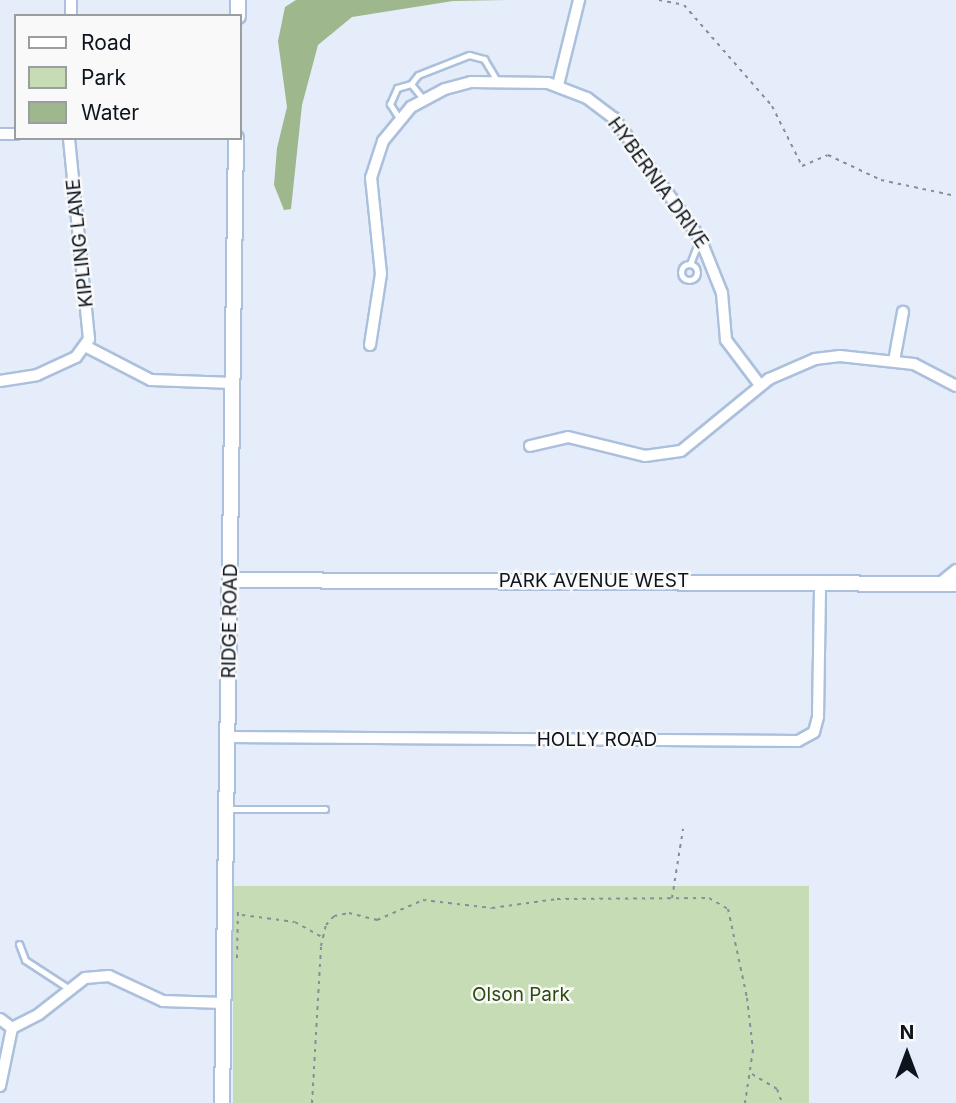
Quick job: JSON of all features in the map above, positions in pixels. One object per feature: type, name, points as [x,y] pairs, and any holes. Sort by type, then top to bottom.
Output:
[{"type":"street","points":[[370,345],[381,274],[371,178],[383,141],[399,118],[423,99],[471,82],[558,85],[578,5]]},
{"type":"street","name":"HYBERNIA DRIVE","points":[[558,85],[587,98],[614,118],[700,238],[722,291],[730,349],[760,386]]},
{"type":"street","name":"KIPLING LANE","points":[[69,140],[89,339],[85,346]]},
{"type":"street","name":"RIDGE ROAD","points":[[222,1103],[236,140]]},
{"type":"street","points":[[894,361],[903,312]]},
{"type":"street","points":[[0,382],[37,374],[76,357],[85,346],[151,380],[233,383]]},
{"type":"street","points":[[530,446],[568,437],[645,456],[670,454],[708,433],[760,386],[810,360],[894,361],[935,372],[956,386]]},
{"type":"street","points":[[939,584],[956,570]]},
{"type":"street","name":"PARK AVENUE WEST","points":[[231,580],[956,584]]},
{"type":"street","name":"HOLLY ROAD","points":[[228,737],[798,741],[814,732],[818,717],[820,583]]},
{"type":"street","points":[[0,1086],[12,1028],[47,1009],[68,988],[85,978],[109,976],[163,1000],[223,1003]]},
{"type":"street","points":[[0,1019],[12,1028]]},
{"type":"lane","points":[[399,118],[390,97],[397,88],[411,84],[418,75],[469,55],[484,59],[497,81]]},
{"type":"lane","points":[[411,84],[423,99]]},
{"type":"lane","points":[[690,264],[700,238]]},
{"type":"lane","points":[[227,809],[325,809]]},
{"type":"lane","points":[[19,944],[25,960],[68,988]]},
{"type":"path","points":[[659,0],[680,4],[772,106],[802,166],[828,155],[881,180],[956,196]]},
{"type":"path","points":[[680,4],[684,0]]},
{"type":"path","points":[[672,899],[683,829]]},
{"type":"path","points":[[312,1103],[323,937],[329,920],[339,914],[377,920],[424,900],[492,908],[557,899],[709,898],[728,909],[752,1025],[751,1074],[745,1103]]},
{"type":"path","points":[[239,914],[295,922],[323,937]]},
{"type":"path","points":[[751,1074],[761,1076],[768,1087],[777,1089],[782,1103]]},
{"type":"green space","name":"Olson Park","points":[[233,886],[809,886],[809,1103],[233,1103]]},
{"type":"water","points":[[296,0],[506,0],[453,1],[352,17],[318,45],[302,105],[291,209],[284,210],[274,185],[277,148],[287,107],[278,41],[285,7]]}]
